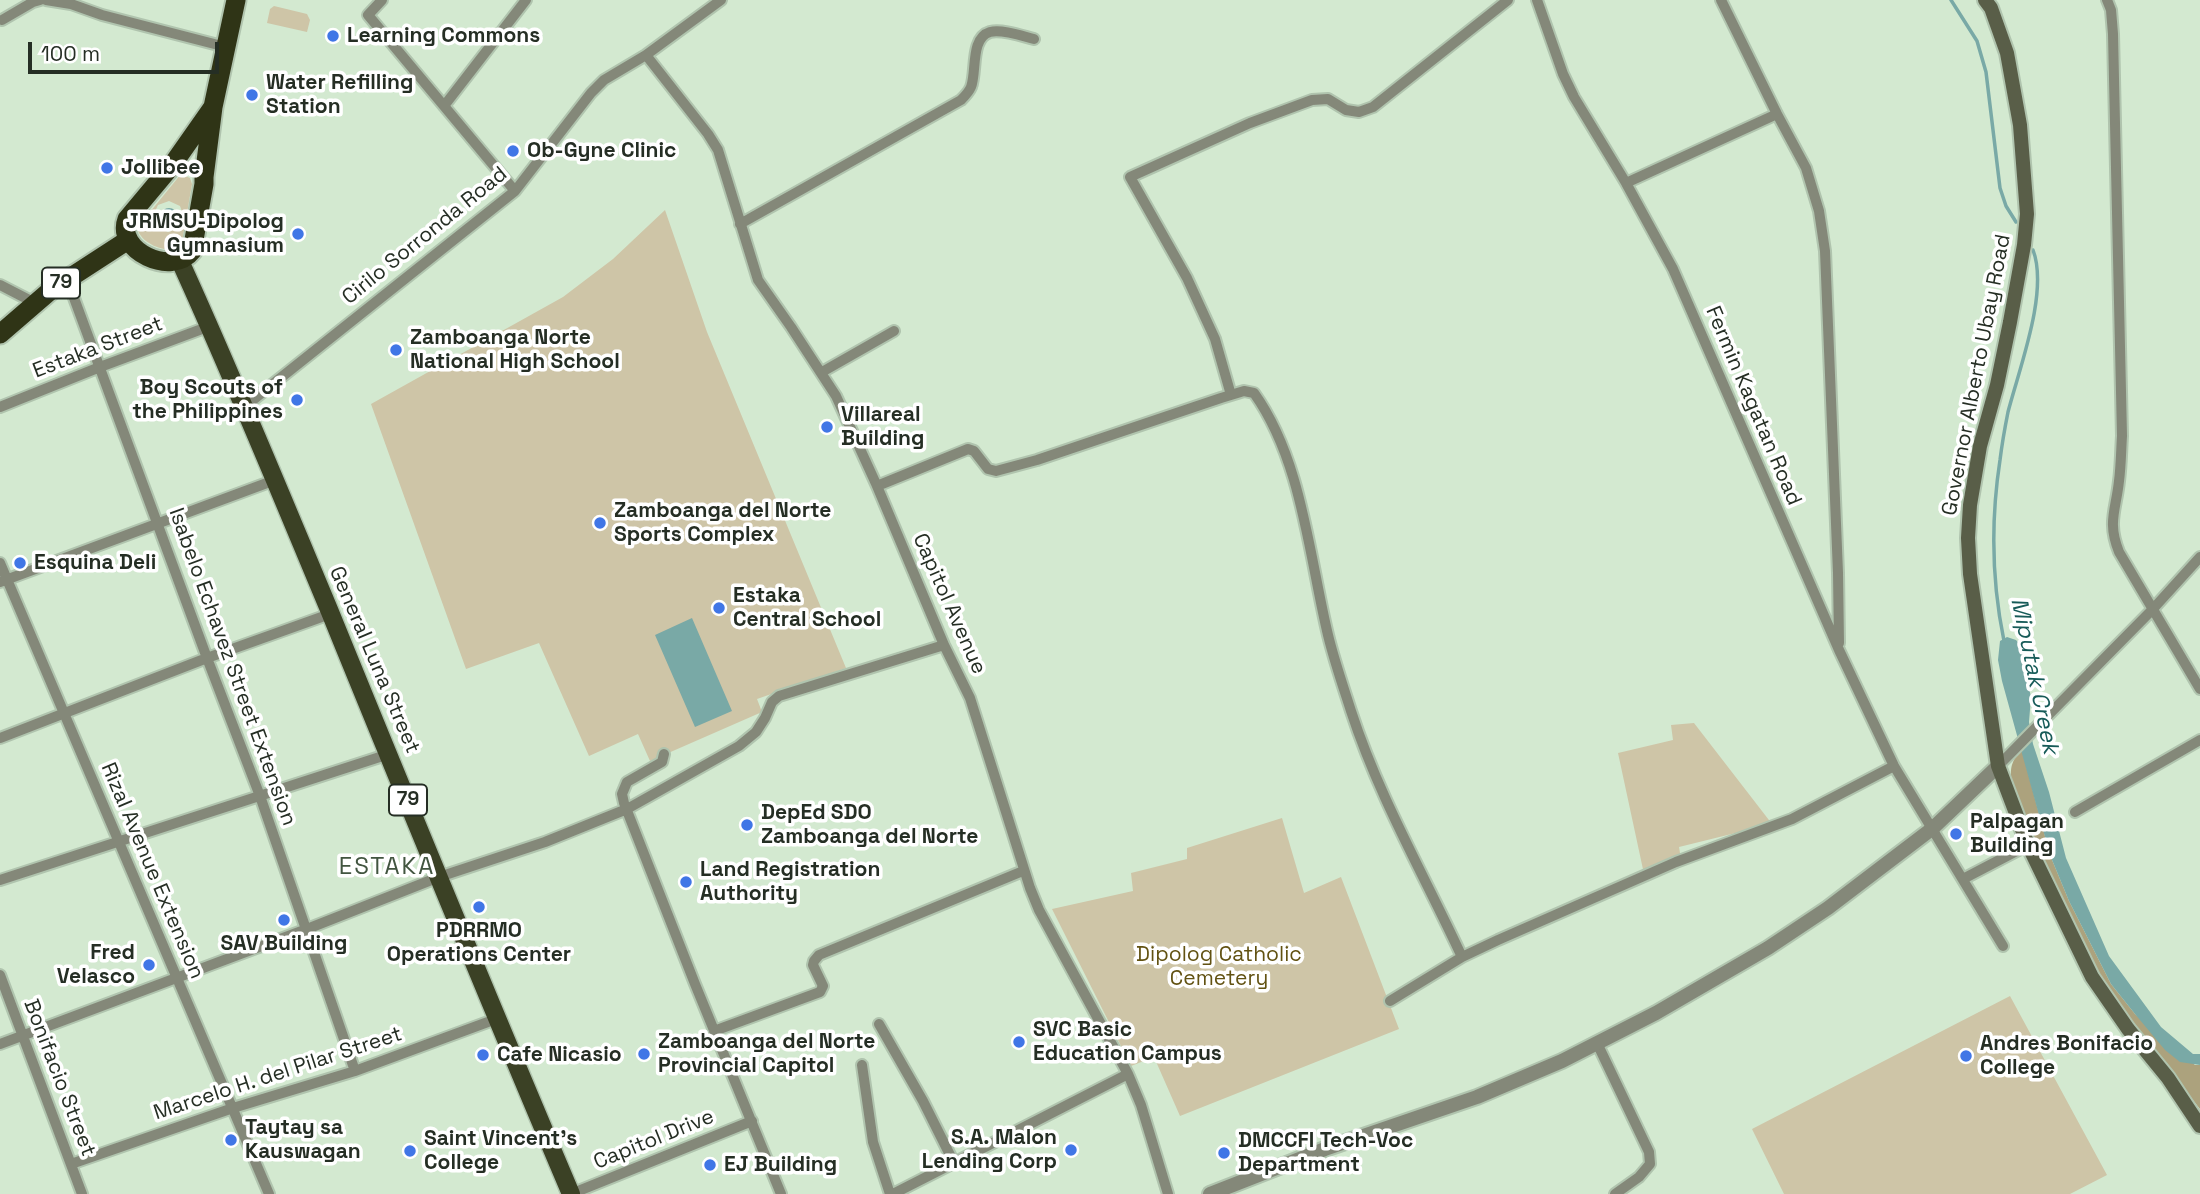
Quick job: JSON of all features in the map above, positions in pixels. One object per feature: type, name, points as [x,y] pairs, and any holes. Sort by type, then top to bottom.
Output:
[{"type":"highway","points":[[213,107],[173,164],[127,219],[124,226],[128,240],[141,253],[164,262],[180,261],[187,258],[194,245],[213,107],[236,0]]},
{"type":"highway","points":[[173,164],[179,162],[194,166],[204,177]]},
{"type":"highway","name":"79","points":[[0,334],[66,279],[128,240]]},
{"type":"main road","name":"Governor Alberto Ubay Road","points":[[1985,0],[1991,8],[2007,53],[2020,125],[2027,214],[2010,322],[1997,386],[1980,446],[1970,505],[1968,538],[1970,574],[1998,765],[2028,845],[2092,977],[2128,1029],[2168,1078],[2200,1126]]},
{"type":"main road","name":"General Luna Street","points":[[180,261],[275,480],[496,1019],[571,1194]]},
{"type":"street","points":[[2,20],[40,0]]},
{"type":"street","points":[[46,0],[91,5],[195,40],[226,47]]},
{"type":"street","points":[[382,0],[368,15],[515,191]]},
{"type":"street","points":[[444,106],[526,0]]},
{"type":"street","name":"Cirilo Sorronda Road","points":[[244,407],[515,191],[604,80],[646,55],[720,0]]},
{"type":"street","points":[[1231,395],[1215,339],[1187,278],[1130,177],[1250,123],[1311,100],[1328,99],[1346,110],[1359,112],[1373,107],[1508,0]]},
{"type":"street","name":"Fermin Kagatan Road","points":[[1537,0],[1574,97],[1626,183],[1673,269],[1839,650],[1894,766],[2003,946]]},
{"type":"street","points":[[1721,0],[1805,169],[1819,211],[1825,251],[1839,650]]},
{"type":"street","points":[[2107,0],[2111,10],[2113,34],[2122,436],[2113,538],[2152,610],[2200,689]]},
{"type":"street","points":[[740,224],[961,100],[972,85],[976,52],[985,34],[993,31],[1034,38]]},
{"type":"street","name":"Capitol Avenue","points":[[646,55],[718,150],[758,280],[822,372],[849,421],[944,645],[970,698],[1023,870],[1039,909],[1128,1074],[1141,1105],[1168,1194]]},
{"type":"street","points":[[1626,183],[1776,114]]},
{"type":"street","name":"Isabelo Echavez Street Extension","points":[[66,279],[260,796],[355,1070]]},
{"type":"street","points":[[0,285],[35,303]]},
{"type":"street","name":"Estaka Street","points":[[0,407],[210,327]]},
{"type":"street","points":[[822,372],[894,331]]},
{"type":"street","points":[[877,486],[968,449],[974,451],[988,469],[996,471],[1244,391],[1254,393],[1273,424],[1298,494],[1328,635],[1365,753],[1462,957]]},
{"type":"street","points":[[4,581],[275,480]]},
{"type":"street","points":[[1210,1194],[1312,1154],[1477,1097],[1597,1043],[1677,1002],[1769,948],[1828,908],[1933,828],[2152,610],[2200,557]]},
{"type":"street","name":"Rizal Avenue Extension","points":[[0,563],[4,581],[120,842],[269,1194]]},
{"type":"street","points":[[0,738],[330,614]]},
{"type":"street","points":[[0,1044],[439,877],[545,842],[627,809],[739,746],[756,732],[772,702],[779,696],[944,645]]},
{"type":"street","points":[[2075,812],[2200,740]]},
{"type":"street","points":[[0,880],[388,754]]},
{"type":"street","points":[[664,754],[662,762],[627,782],[622,794],[781,1194]]},
{"type":"street","points":[[1390,1001],[1462,957],[1676,862],[1793,819],[1894,766]]},
{"type":"street","points":[[1964,879],[2028,845]]},
{"type":"street","points":[[714,1031],[820,992],[823,986],[813,965],[819,955],[1023,870]]},
{"type":"street","name":"Bonifacio Street","points":[[0,975],[82,1194]]},
{"type":"street","name":"Marcelo H. del Pilar Street","points":[[71,1164],[233,1108],[355,1070],[496,1019]]},
{"type":"street","points":[[879,1024],[923,1101],[954,1163]]},
{"type":"street","points":[[1597,1043],[1649,1152],[1650,1164],[1639,1177],[1615,1194]]},
{"type":"street","points":[[862,1065],[873,1142],[892,1194],[1128,1074]]},
{"type":"street","name":"Capitol Drive","points":[[571,1194],[752,1121]]},
{"type":"green space","points":[[274,6],[307,14],[310,20],[307,32],[267,23],[270,9]]},
{"type":"green space","points":[[181,174],[190,178],[192,184],[182,242],[176,250],[152,245],[143,238],[137,228]],"holes":[[[169,201],[180,206],[184,217],[179,227],[168,232],[158,227],[153,216],[158,205]]]},
{"type":"green space","name":"Zamboanga del Norte Sports Complex","points":[[665,210],[707,332],[846,668],[757,699],[762,712],[650,761],[638,734],[589,756],[539,643],[466,669],[371,404],[563,297],[613,259]]},
{"type":"green space","points":[[1694,723],[1772,824],[1679,847],[1681,859],[1644,874],[1618,753],[1673,740],[1671,725]]},
{"type":"green space","name":"Dipolog Catholic Cemetery","points":[[1282,818],[1304,893],[1341,877],[1399,1029],[1180,1116],[1154,1057],[1131,1066],[1052,909],[1133,891],[1131,873],[1187,859],[1187,848]]},
{"type":"green space","name":"Andres Bonifacio College","points":[[2010,996],[2107,1175],[2070,1194],[1784,1194],[1752,1129]]},
{"type":"shaded area","points":[[2022,750],[2050,855],[2069,901],[2111,984],[2135,1014],[2195,1065],[2200,1065],[2200,1109],[2105,989],[2060,897],[2014,790],[2011,768]]},
{"type":"water","points":[[166,208],[172,208],[177,216],[175,222],[166,224],[161,219],[161,213]]},
{"type":"water","points":[[692,618],[732,711],[695,727],[655,635]]},
{"type":"water","points":[[2007,637],[2016,640],[2026,657],[2026,675],[2031,697],[2029,722],[2033,744],[2066,858],[2109,956],[2161,1027],[2193,1054],[2200,1054],[2200,1065],[2180,1062],[2165,1050],[2111,984],[2069,901],[2050,855],[2002,681],[1998,660],[2000,641]]},
{"type":"waterway","name":"Miputak Creek","points":[[1951,0],[1977,41],[1986,72],[2000,188],[2006,206],[2016,222]]},
{"type":"waterway","name":"Miputak Creek","points":[[2004,641],[1995,574],[1995,505],[2008,412],[2035,308],[2037,267],[2033,250]]},
{"type":"place","name":"Learning Commons","points":[[333,36]]},
{"type":"place","name":"Water Refilling Station","points":[[252,95]]},
{"type":"place","name":"Ob-Gyne Clinic","points":[[513,151]]},
{"type":"place","name":"Jollibee","points":[[107,168]]},
{"type":"place","name":"JRMSU-Dipolog Gymnasium","points":[[298,234]]},
{"type":"place","name":"Zamboanga Norte National High School","points":[[396,350]]},
{"type":"place","name":"Boy Scouts of the Philippines","points":[[297,400]]},
{"type":"place","name":"Villareal Building","points":[[827,427]]},
{"type":"place","name":"Zamboanga del Norte Sports Complex","points":[[600,523]]},
{"type":"place","name":"Esquina Deli","points":[[20,563]]},
{"type":"place","name":"Estaka Central School","points":[[719,608]]},
{"type":"place","name":"DepEd SDO Zamboanga del Norte","points":[[747,825]]},
{"type":"place","name":"Palpagan Building","points":[[1956,834]]},
{"type":"place","name":"Land Registration Authority","points":[[686,882]]},
{"type":"place","name":"PDRRMO Operations Center","points":[[479,907]]},
{"type":"place","name":"SAV Building","points":[[284,920]]},
{"type":"place","name":"Fred Velasco","points":[[149,965]]},
{"type":"place","name":"SVC Basic Education Campus","points":[[1019,1042]]},
{"type":"place","name":"Zamboanga del Norte Provincial Capitol","points":[[644,1054]]},
{"type":"place","name":"Cafe Nicasio","points":[[483,1055]]},
{"type":"place","name":"Andres Bonifacio College","points":[[1966,1056]]},
{"type":"place","name":"Taytay sa Kauswagan","points":[[231,1140]]},
{"type":"place","name":"S.A. Malon Lending Corp","points":[[1071,1150]]},
{"type":"place","name":"Saint Vincent's College","points":[[410,1151]]},
{"type":"place","name":"DMCCFI Tech-Voc Department","points":[[1224,1153]]},
{"type":"place","name":"EJ Building","points":[[710,1165]]},
{"type":"district","name":"ESTAKA","points":[[387,867]]}]
